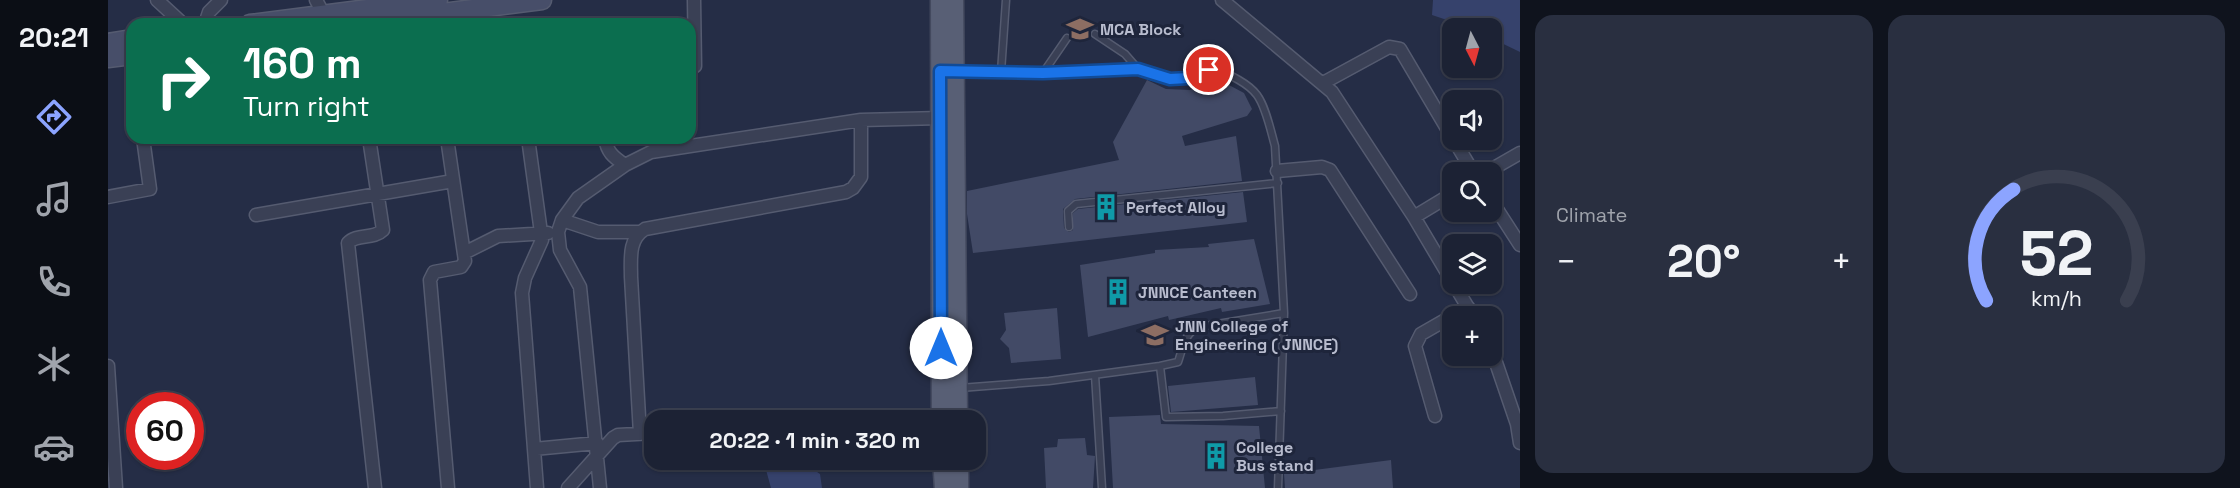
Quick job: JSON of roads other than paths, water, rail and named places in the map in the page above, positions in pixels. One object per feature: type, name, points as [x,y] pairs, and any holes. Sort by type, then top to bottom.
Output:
[{"type":"main road","points":[[940,0],[946,71],[957,388],[949,410]]},
{"type":"main road","points":[[946,410],[941,118],[954,0]]},
{"type":"main road","points":[[943,470],[944,488]]},
{"type":"main road","points":[[959,470],[959,488]]},
{"type":"street","points":[[157,0],[176,18]]},
{"type":"street","points":[[207,18],[209,12],[221,0]]},
{"type":"street","points":[[275,18],[320,7],[429,8],[542,0]]},
{"type":"street","points":[[694,0],[694,18]]},
{"type":"street","points":[[1222,0],[1323,82],[1332,92],[1442,264]]},
{"type":"street","points":[[385,18],[429,8]]},
{"type":"street","points":[[108,43],[126,40]]},
{"type":"street","points":[[1323,82],[1389,47],[1395,47],[1400,49],[1442,120]]},
{"type":"street","points":[[108,58],[126,56]]},
{"type":"street","points":[[600,488],[598,448],[580,287],[560,250],[560,226],[578,198],[625,165],[651,152],[861,120],[941,118]]},
{"type":"street","points":[[640,434],[631,277],[633,244],[640,232],[645,229],[846,192],[853,188],[861,177],[861,120]]},
{"type":"street","points":[[108,197],[150,189],[144,144]]},
{"type":"street","points":[[370,144],[383,230],[376,235],[352,238],[348,243],[375,488]]},
{"type":"street","points":[[448,144],[464,253],[463,265],[434,272],[430,280],[448,488]]},
{"type":"street","points":[[529,144],[542,234],[541,244],[525,278],[522,293],[537,488]]},
{"type":"street","points":[[606,144],[612,156],[625,165]]},
{"type":"street","points":[[1502,163],[1520,153]]},
{"type":"street","points":[[1277,177],[1322,167],[1330,170],[1410,294]]},
{"type":"street","points":[[256,215],[453,181]]},
{"type":"street","points":[[1414,217],[1442,200]]},
{"type":"street","points":[[1502,217],[1520,245]]},
{"type":"street","points":[[464,253],[498,236],[542,234],[560,226],[598,232],[640,232]]},
{"type":"street","points":[[1435,416],[1415,346],[1421,334],[1442,325]]},
{"type":"street","points":[[108,366],[116,488]]},
{"type":"street","points":[[1497,366],[1518,424],[1520,443]]},
{"type":"street","points":[[568,488],[598,448],[618,435],[644,434]]},
{"type":"street","points":[[534,448],[598,448]]},
{"type":"lane","points":[[1001,72],[1006,0]]},
{"type":"lane","points":[[1095,34],[1125,54],[1138,69]]},
{"type":"lane","points":[[1043,73],[1067,38]]},
{"type":"lane","points":[[946,71],[1043,73],[1138,69],[1170,79],[1188,78],[1216,69],[1238,79],[1258,95],[1270,127],[1277,177],[1284,313],[1278,488]]},
{"type":"lane","points":[[1069,227],[1068,212],[1077,204],[1277,177]]},
{"type":"lane","points":[[957,388],[1095,375],[1161,366],[1178,362],[1186,338],[1191,331],[1199,327],[1284,313]]},
{"type":"lane","points":[[1161,366],[1166,417],[1223,416],[1281,411]]},
{"type":"lane","points":[[1095,375],[1102,488]]},
{"type":"water","points":[[1433,0],[1520,0],[1520,52],[1502,43],[1502,18],[1442,18],[1432,15]]},
{"type":"water","points":[[766,470],[814,470],[820,474],[822,488],[771,488]]},
{"type":"place","name":"MCA Block","points":[[1080,29]]},
{"type":"place","name":"Perfect Alloy","points":[[1106,207]]},
{"type":"place","name":"JNNCE Canteen","points":[[1118,292]]},
{"type":"place","name":"JNN College of Engineering ( JNNCE)","points":[[1155,335]]},
{"type":"place","name":"College Bus stand","points":[[1216,456]]}]
